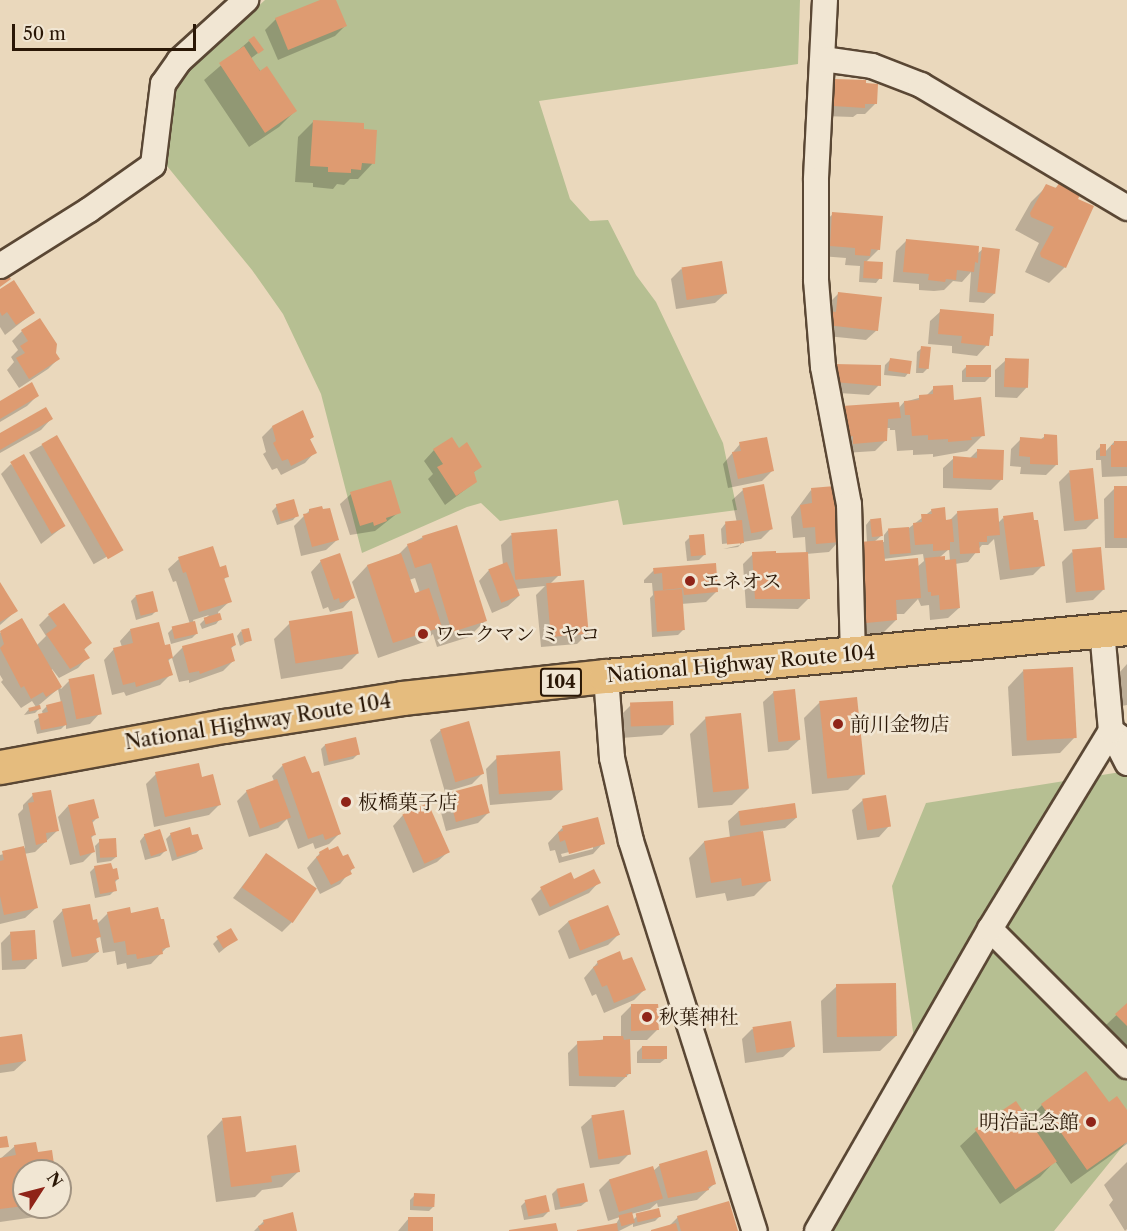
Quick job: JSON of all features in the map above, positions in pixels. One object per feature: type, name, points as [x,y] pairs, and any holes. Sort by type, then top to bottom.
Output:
[{"type":"highway","name":"National Highway Route 104","points":[[0,767],[225,726],[402,698],[606,676],[1114,630]]},
{"type":"street","points":[[0,266],[89,210],[153,165],[163,84],[179,61],[246,0]]},
{"type":"street","points":[[825,0],[816,180],[816,280],[823,367],[849,504],[853,655]]},
{"type":"street","points":[[823,59],[872,66],[921,85],[1127,208]]},
{"type":"street","points":[[1114,630],[1119,736],[1127,763]]},
{"type":"street","points":[[606,676],[612,758],[631,841],[755,1231]]},
{"type":"street","points":[[817,1231],[990,929],[1119,736]]},
{"type":"street","points":[[990,929],[1127,1066]]},
{"type":"green space","points":[[265,0],[800,0],[798,64],[539,101],[570,199],[590,221],[608,220],[636,275],[656,302],[723,443],[737,510],[623,525],[618,500],[500,521],[481,503],[362,553],[321,394],[283,314],[252,270],[167,166],[164,151],[173,94],[188,70]]},
{"type":"green space","points":[[1127,771],[1127,1141],[1054,1231],[829,1231],[919,1073],[892,886],[926,803]]},
{"type":"building","points":[[320,0],[336,0],[347,26],[288,50],[275,18]]},
{"type":"building","points":[[254,36],[264,50],[258,54],[248,40]]},
{"type":"building","points":[[244,46],[260,71],[267,66],[297,111],[265,133],[219,63]]},
{"type":"building","points":[[834,79],[866,80],[866,83],[878,84],[877,104],[865,104],[865,108],[833,106]]},
{"type":"building","points":[[313,120],[364,123],[364,129],[377,130],[375,164],[362,163],[361,170],[351,169],[351,173],[328,172],[328,167],[310,166]]},
{"type":"building","points":[[1059,183],[1081,193],[1078,199],[1094,206],[1066,268],[1041,257],[1040,253],[1054,227],[1031,217],[1030,213],[1046,184],[1056,188]]},
{"type":"building","points":[[832,212],[883,216],[880,250],[871,249],[870,256],[855,255],[855,248],[830,246]]},
{"type":"building","points":[[906,239],[979,246],[978,263],[975,262],[974,272],[957,270],[956,280],[946,279],[945,282],[928,280],[929,274],[903,272]]},
{"type":"building","points":[[982,247],[1000,249],[995,294],[977,292]]},
{"type":"building","points":[[722,261],[727,294],[687,300],[682,267]]},
{"type":"building","points":[[864,261],[883,262],[882,279],[863,278]]},
{"type":"building","points":[[7,273],[11,279],[0,287],[0,278]]},
{"type":"building","points":[[14,280],[35,313],[16,325],[7,312],[2,316],[0,312],[0,289]]},
{"type":"building","points":[[838,292],[882,297],[878,331],[827,325],[828,311],[836,312]]},
{"type":"building","points":[[940,309],[994,314],[993,336],[990,336],[989,346],[961,343],[962,336],[938,334]]},
{"type":"building","points":[[40,318],[57,344],[56,353],[60,359],[29,379],[16,358],[25,353],[20,346],[28,341],[21,330]]},
{"type":"building","points":[[921,346],[931,347],[929,369],[919,368]]},
{"type":"building","points":[[890,358],[912,361],[910,374],[888,371]]},
{"type":"building","points":[[1005,358],[1029,359],[1028,388],[1004,387]]},
{"type":"building","points":[[834,364],[881,365],[881,386],[834,382]]},
{"type":"building","points":[[966,365],[991,365],[991,377],[966,377]]},
{"type":"building","points":[[32,382],[39,396],[0,419],[0,401]]},
{"type":"building","points":[[953,385],[954,400],[981,397],[985,436],[971,437],[972,440],[948,442],[948,439],[928,440],[928,435],[912,436],[910,415],[905,415],[904,401],[919,400],[919,395],[933,394],[933,386]]},
{"type":"building","points":[[899,402],[901,418],[888,419],[887,441],[853,444],[853,436],[848,437],[847,422],[843,423],[842,406]]},
{"type":"building","points":[[46,407],[53,419],[0,450],[0,433]]},
{"type":"building","points":[[303,410],[314,437],[310,439],[317,453],[291,466],[288,459],[282,461],[273,443],[276,441],[272,426]]},
{"type":"building","points":[[1044,434],[1057,435],[1058,465],[1030,464],[1030,457],[1019,456],[1020,437],[1044,439]]},
{"type":"building","points":[[57,435],[124,550],[108,559],[41,444]]},
{"type":"building","points":[[452,437],[459,448],[467,442],[482,467],[474,472],[477,482],[456,496],[437,467],[443,464],[433,449]]},
{"type":"building","points":[[767,437],[774,471],[738,479],[732,452],[741,451],[739,442]]},
{"type":"building","points":[[1114,441],[1127,441],[1127,467],[1111,467],[1111,445],[1114,445]]},
{"type":"building","points":[[1100,444],[1106,444],[1106,456],[1100,456]]},
{"type":"building","points":[[977,449],[1004,450],[1003,480],[953,478],[953,456],[977,458]]},
{"type":"building","points":[[24,454],[66,526],[52,534],[10,462]]},
{"type":"building","points":[[1093,468],[1098,519],[1074,521],[1069,471]]},
{"type":"building","points":[[391,480],[401,513],[386,518],[387,521],[374,526],[373,522],[360,526],[350,492]]},
{"type":"building","points":[[764,484],[773,529],[751,533],[742,488]]},
{"type":"building","points":[[835,486],[841,542],[816,544],[815,527],[803,528],[800,505],[812,503],[811,488]]},
{"type":"building","points":[[1114,486],[1127,486],[1127,538],[1114,538]]},
{"type":"building","points":[[294,499],[299,516],[281,522],[276,504]]},
{"type":"building","points":[[322,506],[323,509],[330,508],[339,540],[312,547],[303,514],[309,513],[309,509]]},
{"type":"building","points":[[945,507],[946,520],[952,519],[954,542],[950,542],[950,550],[933,551],[933,544],[915,545],[913,523],[922,522],[921,514],[932,514],[931,509]]},
{"type":"building","points":[[998,508],[1000,535],[987,536],[987,542],[979,542],[980,553],[960,554],[957,511]]},
{"type":"building","points":[[1033,512],[1034,520],[1038,520],[1045,566],[1010,570],[1003,516]]},
{"type":"building","points":[[881,518],[883,536],[872,537],[870,519]]},
{"type":"building","points":[[742,520],[744,543],[727,544],[725,521]]},
{"type":"building","points":[[457,525],[487,621],[452,632],[431,563],[415,568],[407,544],[423,539],[422,536]]},
{"type":"building","points":[[909,527],[911,553],[890,554],[888,528]]},
{"type":"building","points":[[557,529],[561,576],[515,580],[511,533]]},
{"type":"building","points":[[704,534],[706,555],[691,556],[689,535]]},
{"type":"building","points":[[883,540],[885,561],[918,558],[921,598],[896,600],[897,620],[866,623],[860,542]]},
{"type":"building","points":[[213,546],[220,567],[226,565],[229,577],[224,578],[232,602],[199,612],[186,572],[183,573],[178,557]]},
{"type":"building","points":[[1101,547],[1105,590],[1076,592],[1072,550]]},
{"type":"building","points":[[776,551],[776,553],[808,552],[810,599],[755,599],[752,552]]},
{"type":"building","points":[[340,553],[355,598],[340,603],[339,598],[334,600],[320,560]]},
{"type":"building","points":[[401,553],[415,593],[429,588],[442,627],[393,643],[367,565]]},
{"type":"building","points":[[945,556],[945,560],[956,559],[960,608],[940,610],[939,595],[931,596],[931,592],[928,592],[925,558]]},
{"type":"building","points":[[507,562],[520,596],[501,603],[488,569]]},
{"type":"building","name":"エネオス","points":[[716,563],[718,592],[684,595],[683,588],[663,590],[662,573],[654,574],[653,568]]},
{"type":"building","points":[[584,580],[589,634],[551,637],[546,583]]},
{"type":"building","points":[[0,582],[18,611],[0,622]]},
{"type":"building","points":[[682,589],[685,630],[657,632],[654,591]]},
{"type":"building","points":[[153,591],[158,611],[141,616],[136,595]]},
{"type":"building","points":[[64,603],[92,643],[84,649],[90,658],[70,669],[46,634],[57,626],[48,614]]},
{"type":"building","points":[[352,611],[359,653],[296,663],[289,621]]},
{"type":"building","points":[[220,613],[222,620],[206,624],[204,618]]},
{"type":"building","points":[[22,618],[62,687],[46,697],[43,692],[31,699],[24,686],[21,688],[0,648],[4,644],[0,631]]},
{"type":"building","points":[[195,621],[198,634],[175,639],[172,626]]},
{"type":"building","points":[[159,622],[165,645],[170,644],[173,658],[168,659],[173,675],[136,687],[135,682],[123,685],[113,648],[133,643],[130,629]]},
{"type":"building","points":[[249,628],[252,641],[244,642],[241,630]]},
{"type":"building","points":[[233,633],[236,645],[231,647],[235,661],[200,674],[199,671],[189,673],[182,646]]},
{"type":"building","points":[[1073,667],[1077,738],[1027,741],[1023,670]]},
{"type":"building","points":[[94,674],[102,714],[76,719],[68,679]]},
{"type":"building","points":[[795,689],[800,740],[778,742],[773,691]]},
{"type":"building","points":[[857,697],[865,775],[827,779],[819,701]]},
{"type":"building","points":[[62,701],[67,725],[41,730],[38,714],[48,712],[46,705]]},
{"type":"building","points":[[673,701],[674,725],[631,726],[630,703]]},
{"type":"building","points":[[40,705],[41,709],[29,712],[28,708]]},
{"type":"building","points":[[741,713],[749,789],[713,792],[705,717]]},
{"type":"building","points":[[469,721],[484,774],[455,782],[440,729]]},
{"type":"building","points":[[356,737],[360,755],[329,762],[325,744]]},
{"type":"building","points":[[560,751],[563,790],[499,794],[496,755]]},
{"type":"building","points":[[305,756],[312,773],[319,771],[341,834],[325,840],[323,834],[308,839],[282,764]]},
{"type":"building","points":[[199,763],[202,777],[213,774],[221,805],[165,817],[155,772]]},
{"type":"building","points":[[277,779],[291,818],[260,829],[246,790]]},
{"type":"building","points":[[482,784],[490,813],[456,822],[448,793]]},
{"type":"building","points":[[51,790],[59,831],[46,833],[47,842],[36,845],[28,803],[34,802],[32,793]]},
{"type":"building","points":[[886,795],[891,827],[867,830],[862,799]]},
{"type":"building","points":[[94,799],[99,818],[92,820],[96,835],[91,836],[95,852],[80,856],[68,805]]},
{"type":"building","points":[[428,803],[450,852],[424,864],[402,814]]},
{"type":"building","points":[[795,803],[797,818],[741,826],[739,811]]},
{"type":"building","points":[[598,817],[605,844],[569,854],[565,840],[560,842],[558,832],[563,831],[562,826]]},
{"type":"building","points":[[190,827],[192,835],[198,834],[203,849],[177,857],[170,833]]},
{"type":"building","points":[[160,829],[167,851],[151,856],[144,834]]},
{"type":"building","points":[[763,831],[771,881],[742,886],[741,878],[711,883],[704,841]]},
{"type":"building","points":[[116,838],[117,857],[100,858],[99,839]]},
{"type":"building","points":[[24,846],[38,908],[4,915],[0,896],[0,861],[4,860],[2,851]]},
{"type":"building","points":[[338,846],[343,856],[348,854],[355,868],[350,870],[352,874],[331,885],[316,857],[320,855],[319,852],[328,847],[329,850]]},
{"type":"building","points":[[266,853],[317,889],[293,923],[242,887]]},
{"type":"building","points":[[111,863],[113,869],[117,868],[119,879],[115,880],[117,891],[100,894],[94,866]]},
{"type":"building","points":[[594,869],[601,883],[550,907],[540,887],[571,872],[574,879]]},
{"type":"building","points":[[90,904],[93,920],[97,919],[101,937],[96,938],[99,952],[72,957],[62,909]]},
{"type":"building","points":[[608,905],[620,935],[580,951],[568,921]]},
{"type":"building","points":[[130,907],[131,913],[158,907],[161,919],[164,919],[170,947],[162,949],[163,954],[137,959],[136,954],[127,955],[125,941],[114,943],[107,912]]},
{"type":"building","points":[[231,928],[238,940],[223,949],[216,936]]},
{"type":"building","points":[[35,930],[37,959],[12,961],[10,932]]},
{"type":"building","points":[[620,951],[623,960],[632,957],[646,990],[614,1003],[607,985],[602,987],[593,967],[598,965],[597,961]]},
{"type":"building","points":[[896,983],[897,1036],[837,1037],[836,984]]},
{"type":"building","points":[[1127,1003],[1127,1026],[1115,1014]]},
{"type":"building","name":"秋葉神社","points":[[631,1004],[658,1004],[659,1013],[663,1014],[663,1020],[658,1020],[659,1030],[631,1031]]},
{"type":"building","points":[[791,1021],[795,1047],[757,1053],[752,1027]]},
{"type":"building","points":[[22,1034],[26,1061],[0,1065],[0,1037]]},
{"type":"building","points":[[603,1036],[623,1036],[624,1040],[630,1039],[631,1074],[626,1074],[627,1077],[579,1076],[577,1041],[603,1040]]},
{"type":"building","points":[[642,1046],[667,1046],[667,1059],[642,1059]]},
{"type":"building","name":"明治記念館","points":[[1086,1071],[1109,1102],[1117,1096],[1127,1110],[1127,1142],[1087,1170],[1041,1104]]},
{"type":"building","points":[[1016,1101],[1057,1162],[1015,1189],[975,1129]]},
{"type":"building","points":[[624,1110],[631,1154],[598,1160],[591,1115]]},
{"type":"building","points":[[241,1116],[246,1152],[296,1145],[300,1172],[271,1176],[272,1182],[231,1187],[222,1118]]},
{"type":"building","points":[[7,1136],[9,1147],[0,1148],[0,1137]]},
{"type":"building","points":[[36,1142],[38,1152],[52,1150],[53,1159],[12,1159],[12,1208],[0,1209],[0,1158],[16,1155],[14,1145]]},
{"type":"building","points":[[707,1150],[716,1184],[708,1187],[709,1190],[668,1198],[659,1164]]},
{"type":"building","points":[[653,1166],[663,1199],[619,1212],[609,1179]]},
{"type":"building","points":[[584,1183],[588,1202],[561,1207],[557,1189]]},
{"type":"building","points":[[414,1193],[435,1194],[434,1207],[413,1206]]},
{"type":"building","points":[[546,1195],[550,1212],[528,1217],[525,1200]]},
{"type":"building","points":[[729,1201],[738,1231],[681,1231],[677,1216]]},
{"type":"building","points":[[659,1208],[661,1217],[638,1222],[636,1213]]},
{"type":"building","points":[[293,1212],[297,1231],[260,1231],[258,1226],[264,1224],[263,1220]]},
{"type":"building","points":[[632,1212],[635,1223],[621,1226],[618,1216]]},
{"type":"building","points":[[408,1217],[433,1217],[433,1231],[408,1231]]},
{"type":"building","points":[[556,1223],[558,1231],[509,1231],[509,1230]]},
{"type":"building","points":[[617,1223],[618,1231],[577,1231],[577,1230]]},
{"type":"building","points":[[676,1223],[678,1231],[651,1231],[651,1230]]},
{"type":"place","name":"エネオス","points":[[690,581]]},
{"type":"place","name":"ワークマン ミヤコ","points":[[423,634]]},
{"type":"place","name":"前川金物店","points":[[838,724]]},
{"type":"place","name":"板橋菓子店","points":[[346,802]]},
{"type":"place","name":"秋葉神社","points":[[647,1017]]},
{"type":"place","name":"明治記念館","points":[[1091,1122]]}]
